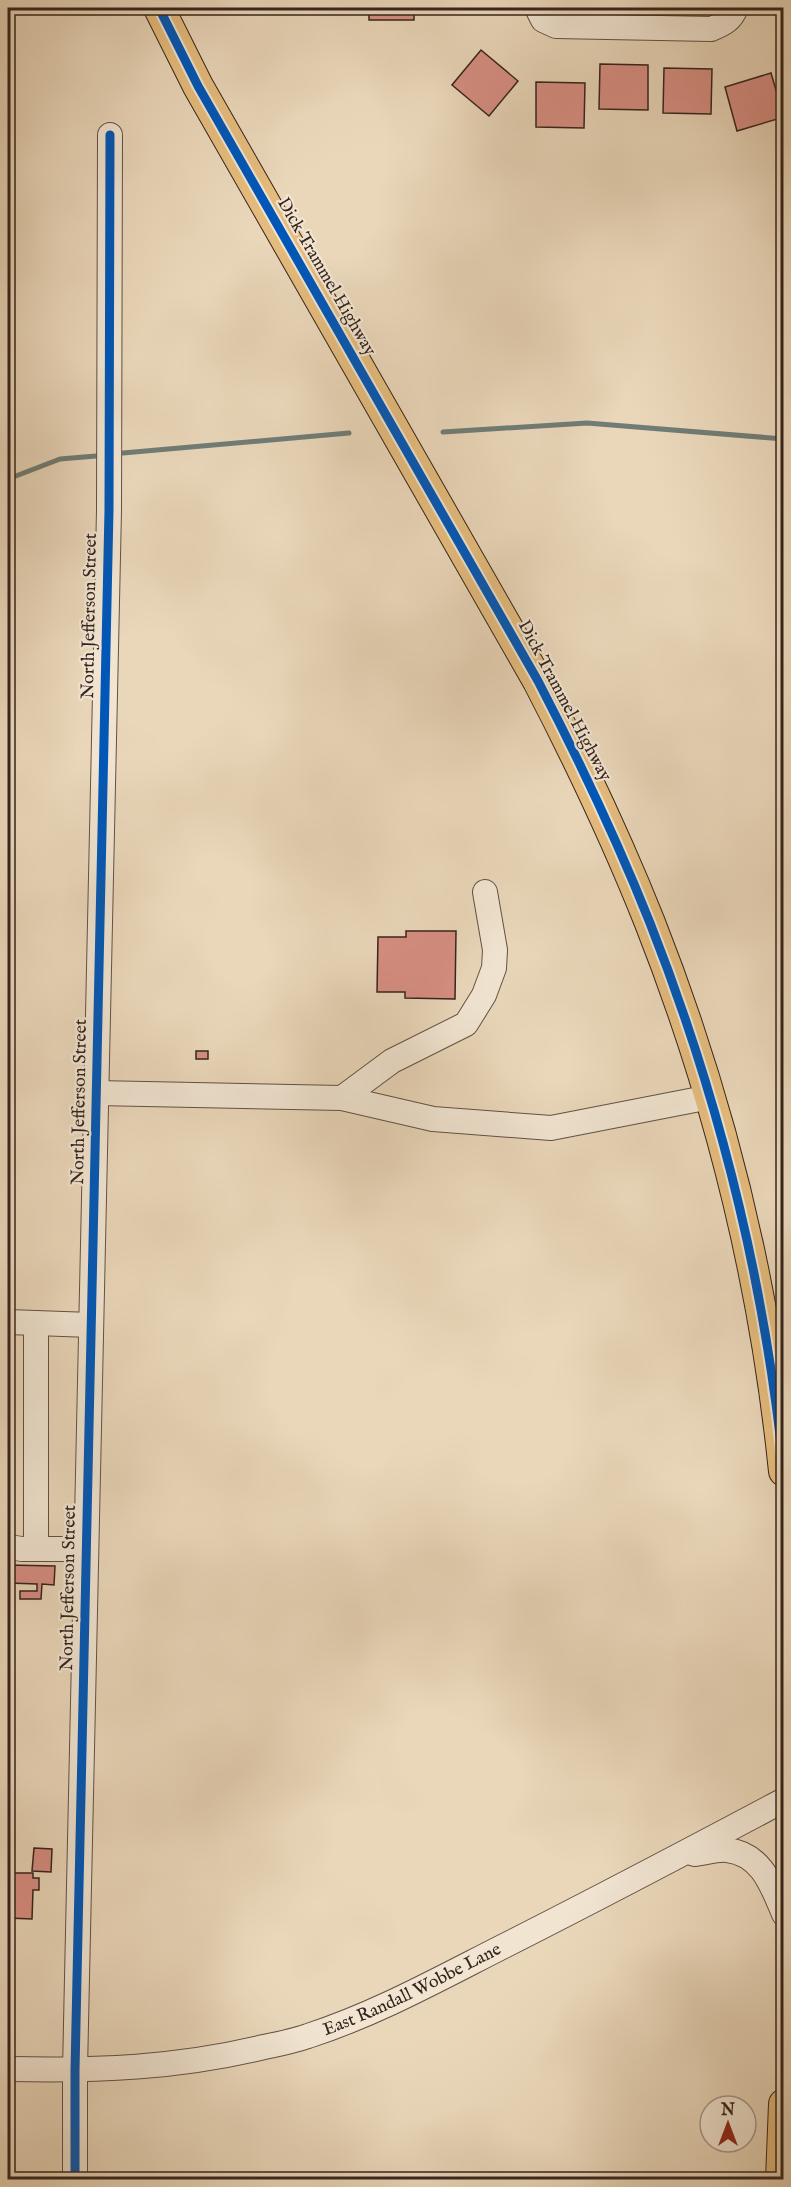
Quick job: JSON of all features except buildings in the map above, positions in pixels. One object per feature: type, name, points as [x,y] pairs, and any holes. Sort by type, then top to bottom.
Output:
[{"type":"main road","name":"Dick Trammel Highway","points":[[159,8],[198,86],[538,681],[579,760],[616,842],[681,1008],[710,1097],[732,1178],[767,1352],[783,1471]]},
{"type":"main road","points":[[781,2180],[783,2104]]},
{"type":"street","points":[[537,8],[543,20],[556,26],[711,29],[733,17],[736,8]]},
{"type":"street","name":"North Jefferson Street","points":[[75,2180],[75,2070],[109,510],[110,135]]},
{"type":"street","points":[[342,1098],[392,1061],[466,1024],[484,995],[494,968],[495,950],[485,892]]},
{"type":"street","points":[[96,1092],[342,1098],[433,1119],[551,1128],[710,1097]]},
{"type":"street","points":[[8,1322],[91,1325]]},
{"type":"street","points":[[36,1323],[36,1549]]},
{"type":"street","points":[[8,1547],[86,1549]]},
{"type":"street","name":"East Randall Wobbe Lane","points":[[8,2069],[75,2070],[160,2066],[240,2053],[308,2037],[376,2010],[680,1856],[783,1800]]},
{"type":"street","points":[[680,1856],[727,1850],[750,1857],[768,1875],[783,1914]]},
{"type":"waterway","points":[[443,432],[587,423],[784,439]]},
{"type":"waterway","points":[[123,453],[349,433]]},
{"type":"waterway","points":[[8,479],[60,459],[96,456]]},
{"type":"cycle path","points":[[159,8],[198,86],[538,681],[583,770],[624,861],[675,989],[718,1124],[736,1193],[765,1332],[784,1471]]},
{"type":"cycle path","points":[[75,2180],[75,2070],[109,510],[110,135]]}]
